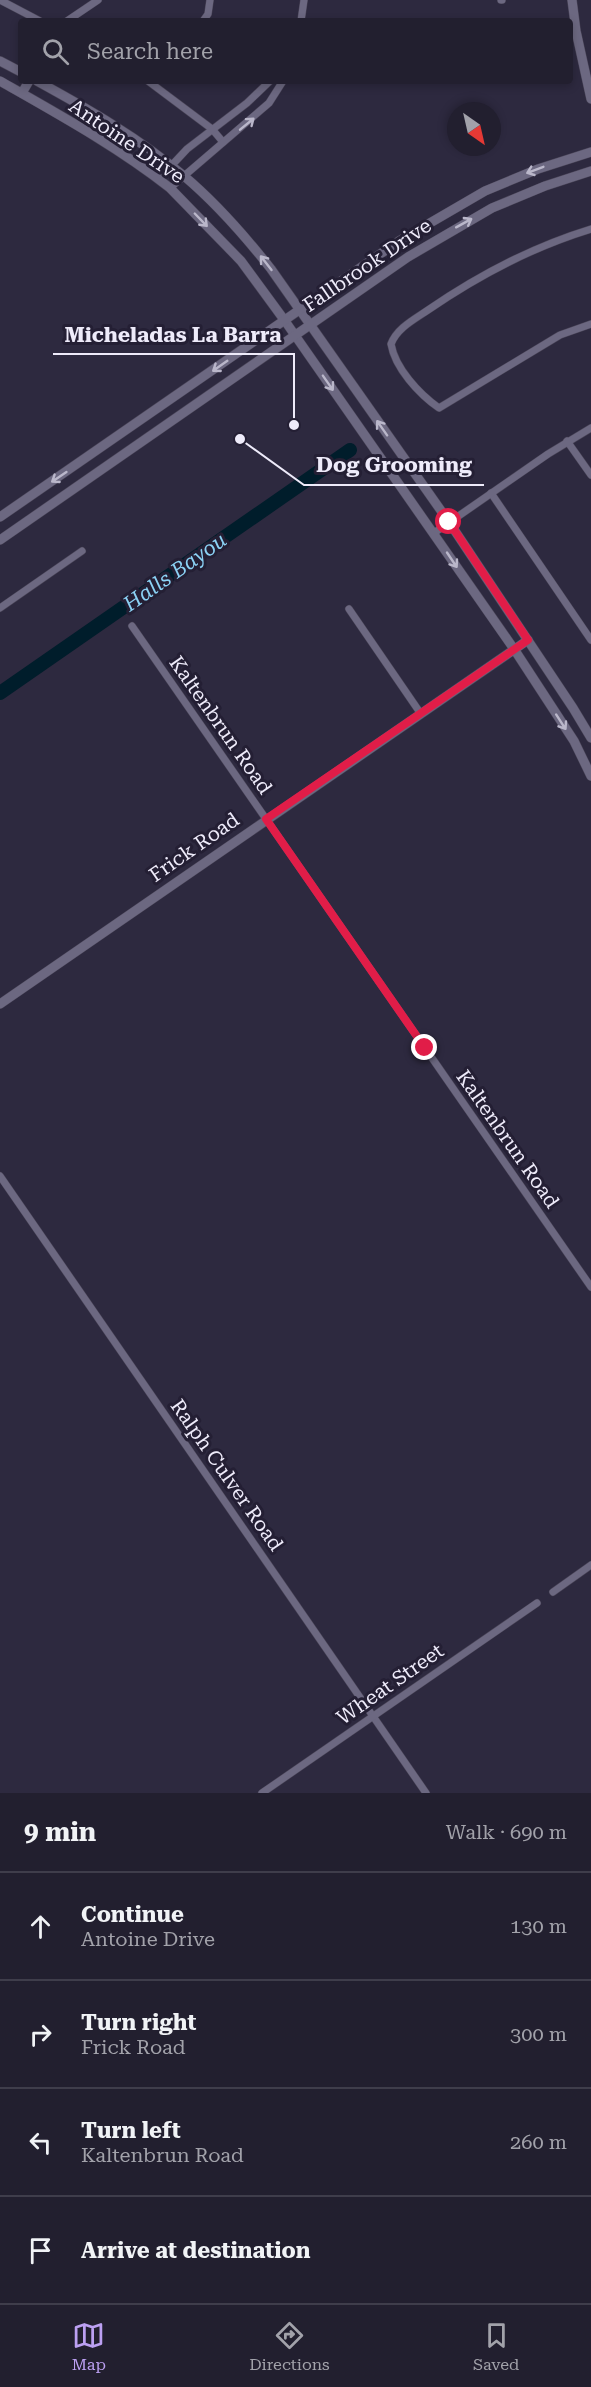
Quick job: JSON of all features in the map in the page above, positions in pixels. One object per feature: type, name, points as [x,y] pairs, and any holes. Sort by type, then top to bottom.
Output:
[{"type":"main road","points":[[572,0],[576,31],[591,99]]},
{"type":"main road","points":[[0,61],[18,70]]},
{"type":"main road","name":"Antoine Drive","points":[[0,81],[159,179],[241,261],[514,649],[574,741],[590,773]]},
{"type":"main road","points":[[22,93],[26,84]]},
{"type":"main road","name":"Antoine Drive","points":[[42,84],[103,117],[171,166],[184,176],[250,243],[449,522],[591,738]]},
{"type":"main road","name":"Fallbrook Drive","points":[[0,517],[399,241],[485,190],[538,169],[591,152]]},
{"type":"main road","name":"Fallbrook Drive","points":[[0,540],[408,257],[492,208],[545,186],[591,171]]},
{"type":"main road","points":[[132,426],[142,441]]},
{"type":"main road","name":"Frick Road","points":[[0,1004],[528,640]]},
{"type":"street","points":[[0,0],[34,18]]},
{"type":"street","points":[[71,18],[98,0]]},
{"type":"street","points":[[205,18],[210,0]]},
{"type":"street","points":[[301,18],[304,0]]},
{"type":"street","points":[[152,84],[212,129],[223,142]]},
{"type":"street","points":[[159,179],[212,129],[247,103],[267,84]]},
{"type":"street","points":[[170,188],[250,122],[270,103],[281,84]]},
{"type":"street","points":[[591,229],[518,256],[474,279],[426,311],[393,338],[391,344],[393,355],[421,394],[439,408],[560,335],[591,324]]},
{"type":"street","points":[[434,533],[567,441],[591,428]]},
{"type":"street","points":[[567,441],[591,475]]},
{"type":"street","points":[[491,493],[591,640]]},
{"type":"street","points":[[0,608],[82,551]]},
{"type":"street","points":[[349,609],[420,714]]},
{"type":"street","name":"Kaltenbrun Road","points":[[132,626],[591,1287]]},
{"type":"street","name":"Ralph Culver Road","points":[[0,1176],[426,1793]]},
{"type":"street","points":[[553,1592],[591,1565]]},
{"type":"street","name":"Wheat Street","points":[[262,1793],[537,1603]]},
{"type":"waterway","name":"Halls Bayou","points":[[0,693],[350,450]]},
{"type":"place","name":"Micheladas La Barra","points":[[294,425]]},
{"type":"place","name":"Dog Grooming","points":[[240,439]]},
{"type":"route","points":[[425,1048],[266,819],[528,640],[449,522]]}]
